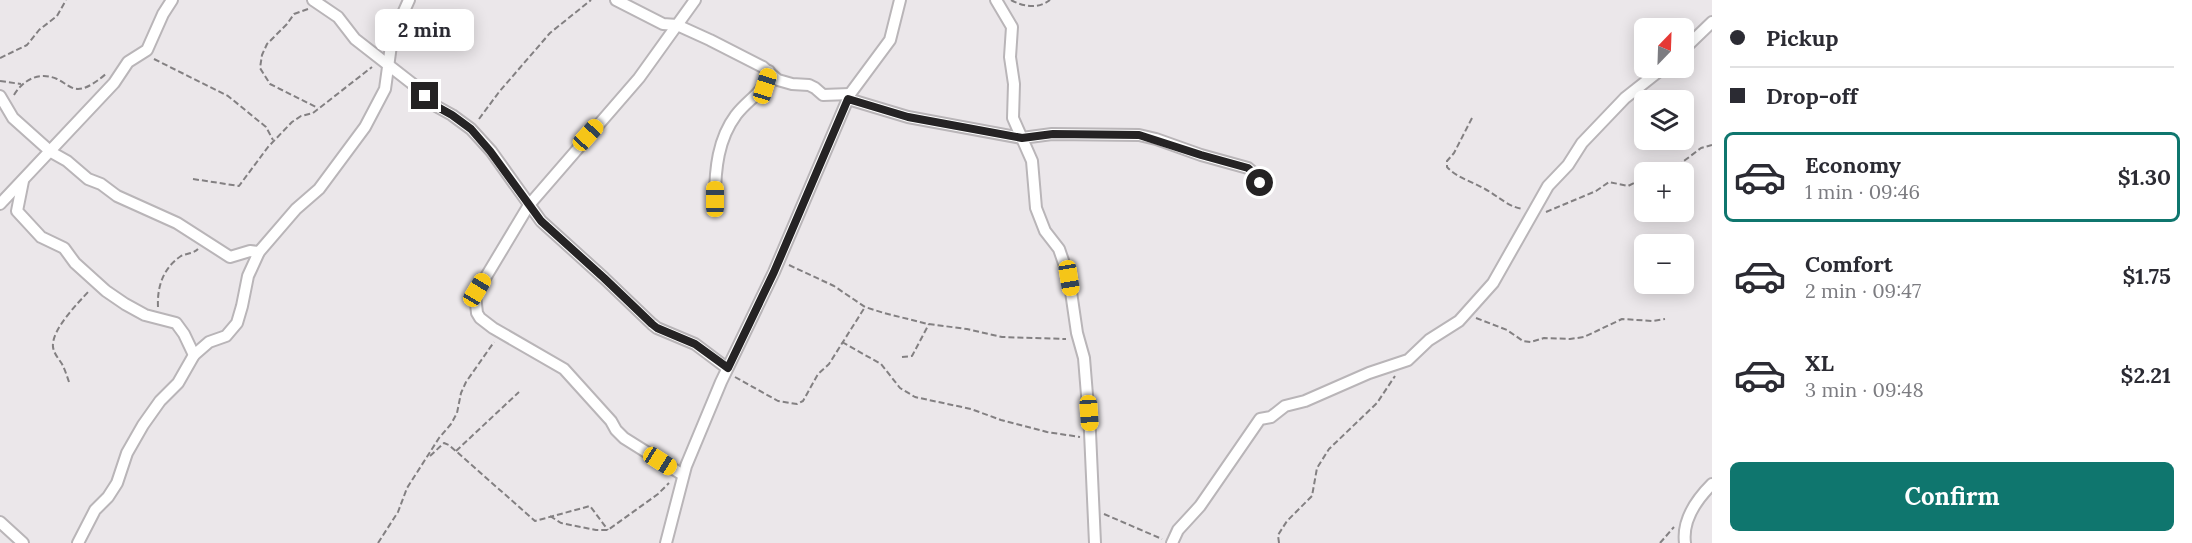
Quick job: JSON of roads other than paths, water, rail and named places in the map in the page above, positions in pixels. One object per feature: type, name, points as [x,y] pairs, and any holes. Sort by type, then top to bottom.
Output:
[{"type":"street","points":[[0,204],[114,83],[128,62],[143,54],[152,42],[163,14],[172,0]]},
{"type":"street","points":[[78,543],[95,510],[108,497],[117,483],[127,453],[142,425],[160,401],[178,384],[194,355],[209,342],[226,336],[237,323],[248,276],[259,252],[296,209],[319,189],[365,127],[385,89],[386,63],[392,38],[409,0]]},
{"type":"street","points":[[616,0],[663,24],[677,25],[769,71],[778,80],[809,85],[823,95],[849,96],[908,117],[1022,138],[1053,134],[1139,135],[1248,168],[1260,183]]},
{"type":"street","points":[[681,474],[624,438],[605,413],[564,369],[480,318],[477,313],[475,295],[529,205],[639,78],[695,0]]},
{"type":"street","points":[[666,543],[681,474],[721,382],[779,260],[849,96],[890,40],[900,0]]},
{"type":"street","points":[[996,0],[1012,27],[1010,57],[1014,84],[1013,118],[1032,160],[1036,208],[1045,231],[1059,249],[1069,278],[1084,358],[1095,543]]},
{"type":"street","points":[[317,3],[338,17],[356,39],[414,85],[434,105],[462,123],[490,151],[541,221],[656,327],[695,344],[728,368]]},
{"type":"street","points":[[1694,39],[1712,22]]},
{"type":"street","points":[[715,199],[716,164],[722,142],[737,114],[765,86],[769,71]]},
{"type":"street","points":[[1170,542],[1200,506],[1260,419],[1271,417],[1285,406],[1305,401],[1369,373],[1408,360],[1429,340],[1458,322],[1493,283],[1539,211],[1548,186],[1568,165],[1582,143],[1625,98],[1650,78]]},
{"type":"street","points":[[0,96],[4,110],[51,152],[67,161],[88,179],[101,184],[117,196],[157,213],[233,257],[250,251],[259,252]]},
{"type":"street","points":[[24,180],[16,208],[20,216],[41,237],[64,248],[75,262],[110,294],[135,311],[177,324],[194,355]]},
{"type":"street","points":[[1685,543],[1685,526],[1689,514],[1712,484]]},
{"type":"street","points":[[0,522],[23,543]]}]
